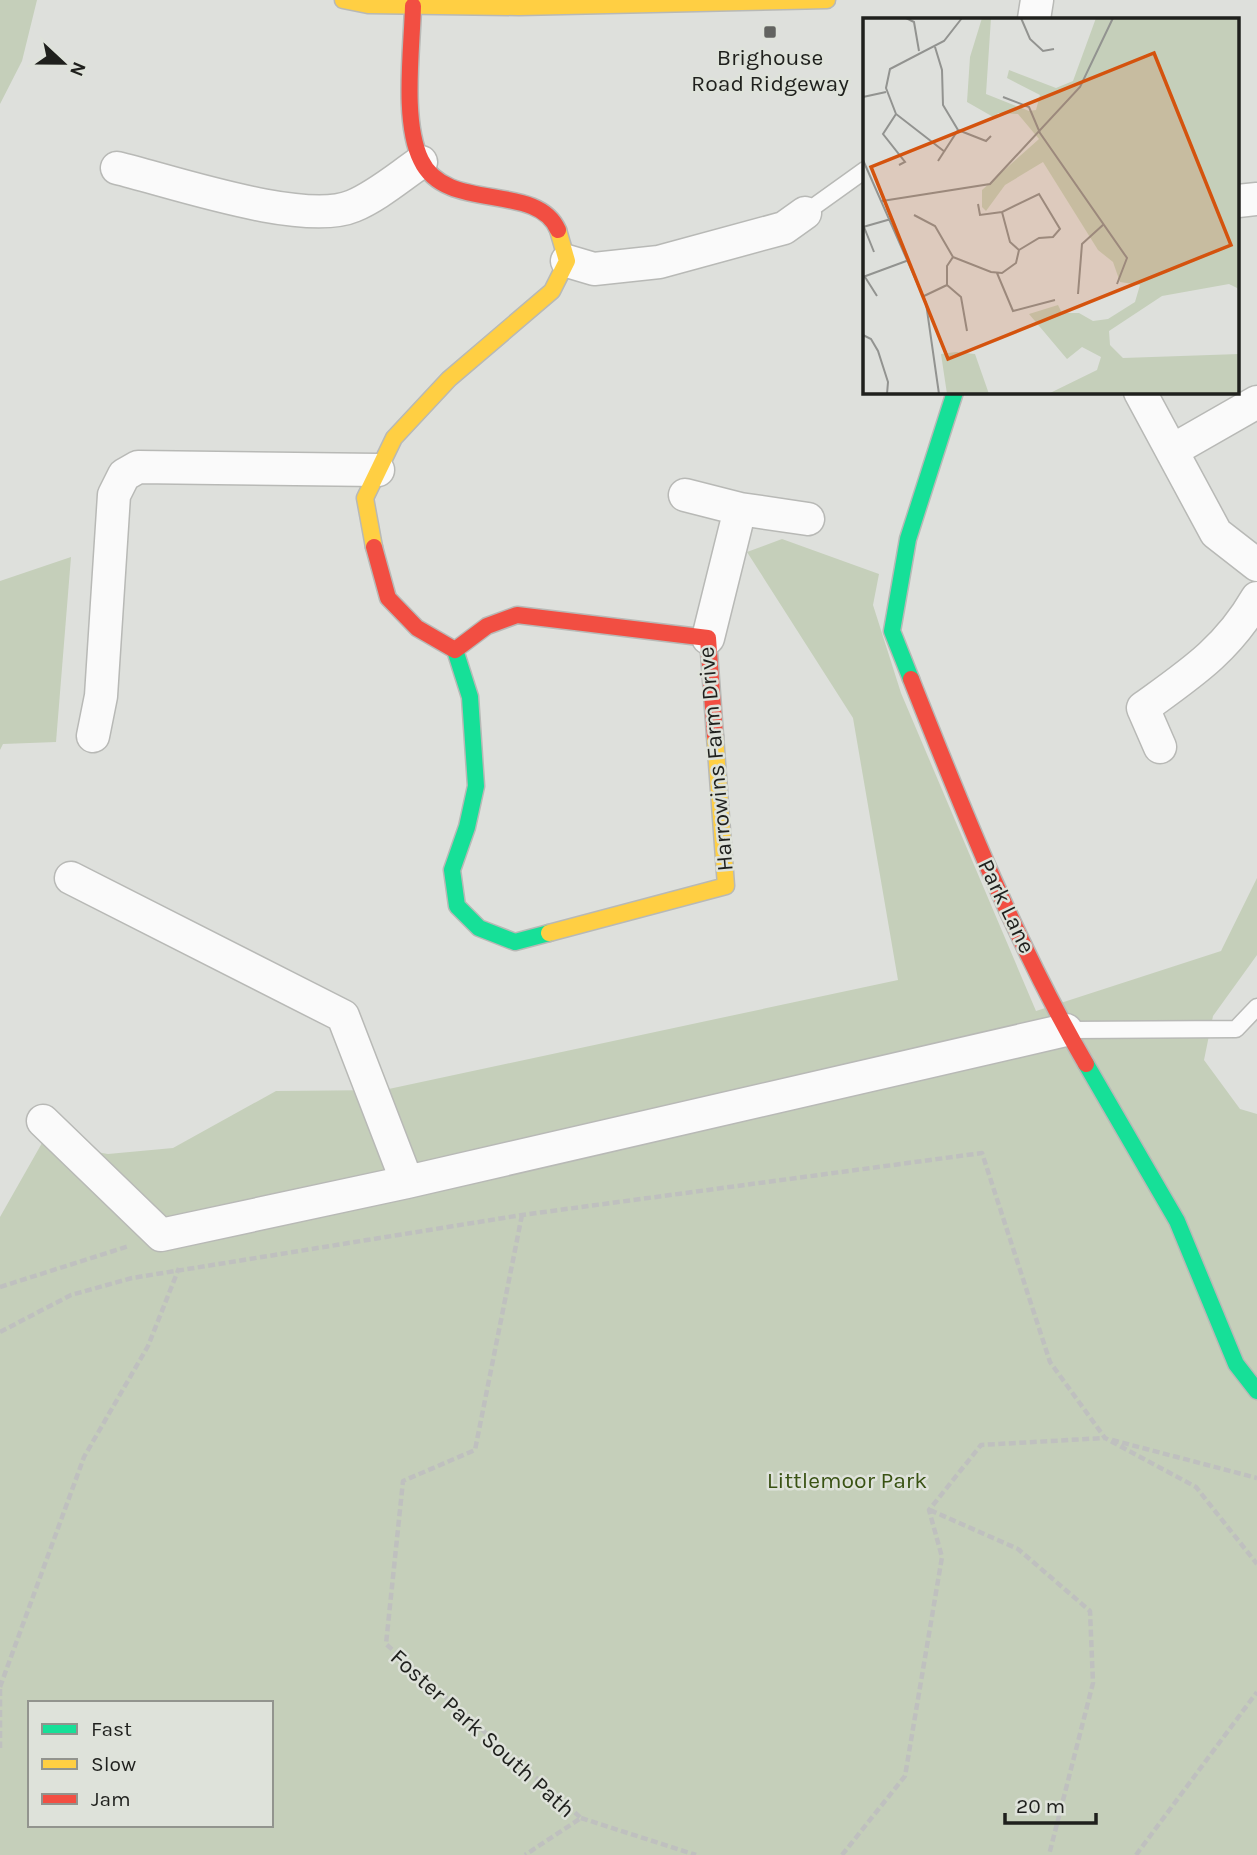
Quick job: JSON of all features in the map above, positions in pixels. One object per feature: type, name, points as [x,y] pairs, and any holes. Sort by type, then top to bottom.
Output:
[{"type":"street","points":[[343,0],[368,5],[413,6],[827,0]]},
{"type":"street","points":[[1034,18],[1037,0]]},
{"type":"street","points":[[413,6],[414,128],[421,162],[441,183],[481,198],[531,206],[555,223],[567,261],[552,291],[449,379],[394,438],[365,498],[373,548],[388,598],[417,628],[455,650]]},
{"type":"street","points":[[117,168],[284,210],[324,213],[352,207],[421,162]]},
{"type":"street","points":[[567,261],[594,269],[659,262],[792,231]]},
{"type":"street","name":"Park Lane","points":[[954,394],[908,539],[892,631],[973,836],[1066,1030],[1177,1221],[1236,1364],[1257,1391]]},
{"type":"street","points":[[1141,394],[1216,533],[1257,565]]},
{"type":"street","points":[[1173,450],[1257,402]]},
{"type":"street","points":[[93,736],[101,696],[114,495],[124,475],[138,467],[378,470]]},
{"type":"street","points":[[685,495],[740,509],[808,519]]},
{"type":"street","points":[[708,638],[740,509]]},
{"type":"street","points":[[1160,747],[1143,708],[1211,659],[1240,628],[1257,598]]},
{"type":"street","name":"Harrowins Farm Drive","points":[[517,615],[708,638],[726,886],[515,942],[479,928],[457,906],[452,870],[467,827],[475,786],[470,697],[455,650],[487,626],[517,615]]},
{"type":"street","points":[[71,878],[343,1016],[407,1182]]},
{"type":"street","points":[[43,1121],[161,1235],[407,1182],[1066,1030]]},
{"type":"lane","points":[[792,231],[863,172]]},
{"type":"lane","points":[[1066,1030],[1236,1029],[1257,1007]]},
{"type":"path","points":[[0,1332],[71,1295],[132,1278],[522,1215],[982,1153],[1051,1362],[1105,1438],[1196,1487],[1257,1564]]},
{"type":"path","name":"Foster Park South Path","points":[[522,1215],[475,1450],[403,1481],[386,1644],[581,1818],[525,1855]]},
{"type":"path","points":[[0,1287],[161,1235],[180,1270]]},
{"type":"path","points":[[0,1748],[0,1688],[84,1457],[148,1346],[180,1270]]},
{"type":"path","points":[[929,1510],[981,1445],[1105,1438],[1257,1478]]},
{"type":"path","points":[[842,1855],[905,1776],[942,1558],[929,1510]]},
{"type":"path","points":[[929,1510],[1018,1549],[1090,1611],[1093,1683],[1049,1855]]},
{"type":"path","points":[[1136,1855],[1257,1692]]},
{"type":"path","points":[[581,1818],[696,1855]]},
{"type":"green space","points":[[0,0],[37,0],[22,61],[0,104]]},
{"type":"green space","name":"Littlemoor Park","points":[[782,539],[879,574],[873,605],[901,693],[1036,1011],[1221,951],[1257,878],[1257,955],[1213,1016],[1204,1060],[1240,1109],[1257,1114],[1257,1855],[0,1855],[0,1217],[42,1143],[108,1154],[173,1148],[276,1091],[384,1090],[898,980],[853,718],[747,552]]},
{"type":"green space","points":[[71,557],[56,742],[3,744],[0,750],[0,581]]},
{"type":"traffic: fast","points":[[911,679],[892,631],[908,539],[954,394]]},
{"type":"traffic: fast","points":[[455,650],[470,697],[476,786],[467,827],[452,870],[457,906],[479,928],[515,942],[549,933]]},
{"type":"traffic: fast","points":[[1086,1064],[1177,1221],[1236,1364],[1257,1391]]},
{"type":"traffic: slow","points":[[343,0],[368,5],[519,7],[827,0]]},
{"type":"traffic: slow","points":[[374,547],[365,498],[394,438],[449,379],[552,291],[567,261],[558,230]]},
{"type":"traffic: slow","points":[[549,933],[726,886],[715,736]]},
{"type":"traffic: jam","points":[[413,6],[410,106],[415,144],[421,160],[433,177],[450,187],[531,206],[547,215],[558,230]]},
{"type":"traffic: jam","points":[[374,547],[388,598],[417,628],[455,650],[487,626],[517,615],[708,638],[715,736]]},
{"type":"traffic: jam","points":[[911,679],[1013,923],[1086,1064]]},
{"type":"place","name":"Brighouse Road Ridgeway","points":[[770,32]]}]
